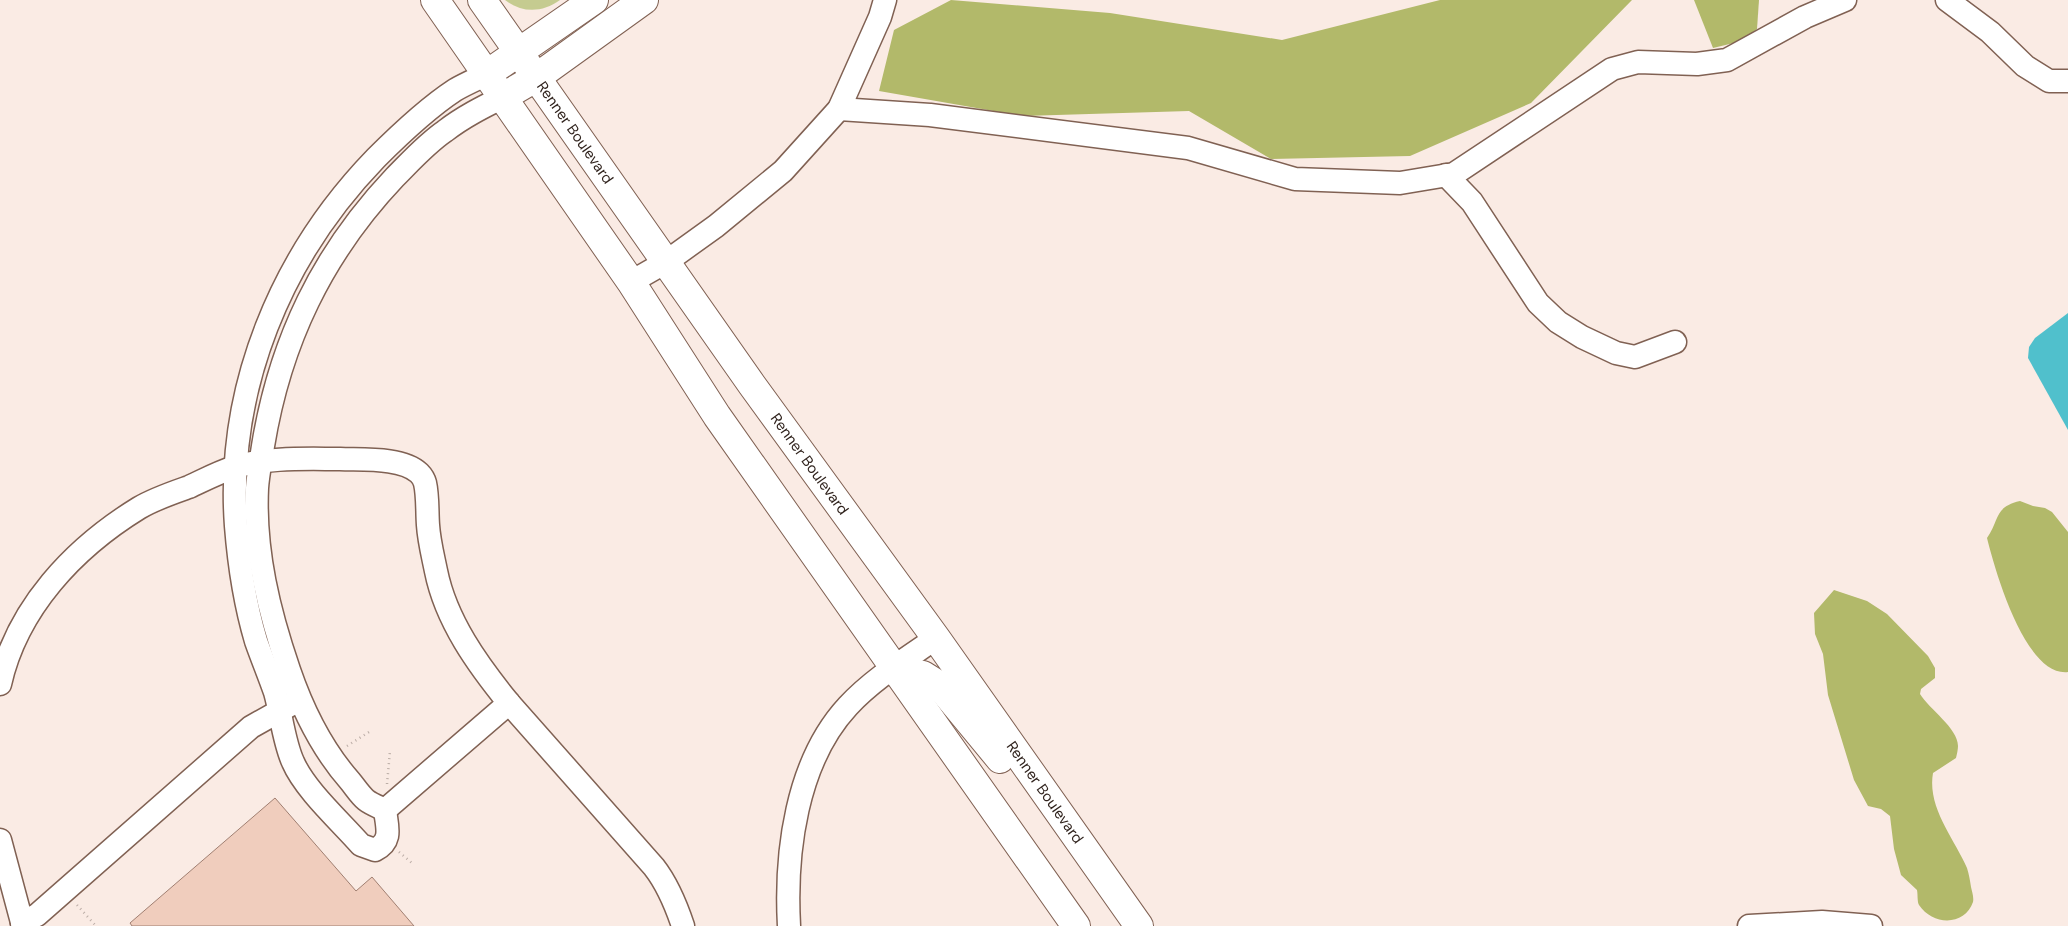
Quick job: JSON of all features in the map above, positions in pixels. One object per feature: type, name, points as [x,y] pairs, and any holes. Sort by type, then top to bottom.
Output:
[{"type":"main road","points":[[435,0],[631,282],[717,416],[1076,926]]},
{"type":"main road","name":"Renner Boulevard","points":[[482,0],[752,385],[936,638],[1140,926]]},
{"type":"main road","points":[[487,74],[594,0]]},
{"type":"main road","points":[[503,97],[537,77],[644,0]]},
{"type":"main road","points":[[894,668],[923,675],[939,685],[1047,818],[1117,894]]},
{"type":"street","points":[[631,282],[666,262],[716,226],[783,171],[839,108],[880,17],[885,0]]},
{"type":"street","points":[[839,108],[930,115],[1188,148],[1295,179],[1400,182],[1454,174],[1612,69],[1638,62],[1698,64],[1728,60],[1805,17],[1845,0]]},
{"type":"street","points":[[1947,0],[1990,32],[2025,66],[2049,81],[2068,81]]},
{"type":"street","points":[[385,810],[388,837],[384,846],[375,850],[361,845],[305,782],[292,761],[279,710],[256,640],[243,584],[236,525],[238,430],[247,387],[265,328],[293,269],[328,214],[361,174],[400,134],[455,90],[487,74]]},
{"type":"street","points":[[385,810],[367,800],[334,762],[313,730],[299,701],[281,647],[265,590],[258,542],[257,488],[268,415],[279,372],[315,285],[347,232],[417,154],[444,131],[471,113],[503,97]]},
{"type":"street","points":[[1446,175],[1472,202],[1538,303],[1558,322],[1582,337],[1616,353],[1635,357],[1675,342]]},
{"type":"street","points":[[0,684],[3,671],[24,624],[38,599],[68,562],[95,538],[140,507],[236,467],[261,462],[326,459],[401,463],[420,474],[425,482],[428,527],[436,575],[450,613],[466,644],[509,703],[654,867],[666,884],[678,909],[683,926]]},
{"type":"street","points":[[789,926],[787,896],[791,842],[804,785],[823,740],[847,707],[870,684],[936,638]]},
{"type":"street","points":[[0,840],[23,924],[37,915],[251,727],[279,710],[299,701]]},
{"type":"street","points":[[385,810],[509,703]]},
{"type":"street","points":[[1749,926],[1822,922],[1871,926]]},
{"type":"path","points":[[385,810],[390,751]]},
{"type":"path","points":[[64,890],[96,926]]},
{"type":"green space","points":[[505,0],[560,0],[546,7],[532,10],[518,7]]},
{"type":"green space","points":[[951,0],[1110,13],[1282,40],[1440,0],[1632,0],[1531,103],[1410,156],[1271,159],[1189,111],[1023,116],[879,91],[894,30]]},
{"type":"green space","points":[[1694,0],[1759,0],[1757,29],[1742,41],[1713,48]]},
{"type":"green space","points":[[2020,501],[2045,508],[2052,512],[2068,532],[2068,672],[2053,669],[2038,658],[2026,640],[2014,619],[1991,553],[1987,538],[1999,515],[2006,507]]},
{"type":"green space","points":[[1834,590],[1867,601],[1887,614],[1928,656],[1935,668],[1935,678],[1921,689],[1920,694],[1953,732],[1958,746],[1956,758],[1933,773],[1932,786],[1938,811],[1967,868],[1973,898],[1969,910],[1963,916],[1956,919],[1940,920],[1932,917],[1919,905],[1917,890],[1901,875],[1894,849],[1890,816],[1881,809],[1868,806],[1854,780],[1828,695],[1823,654],[1815,634],[1814,613]]},
{"type":"water","points":[[2068,313],[2068,430],[2028,358],[2029,347],[2035,338]]},
{"type":"building","points":[[275,798],[356,891],[372,877],[414,926],[132,926],[130,923]]}]
